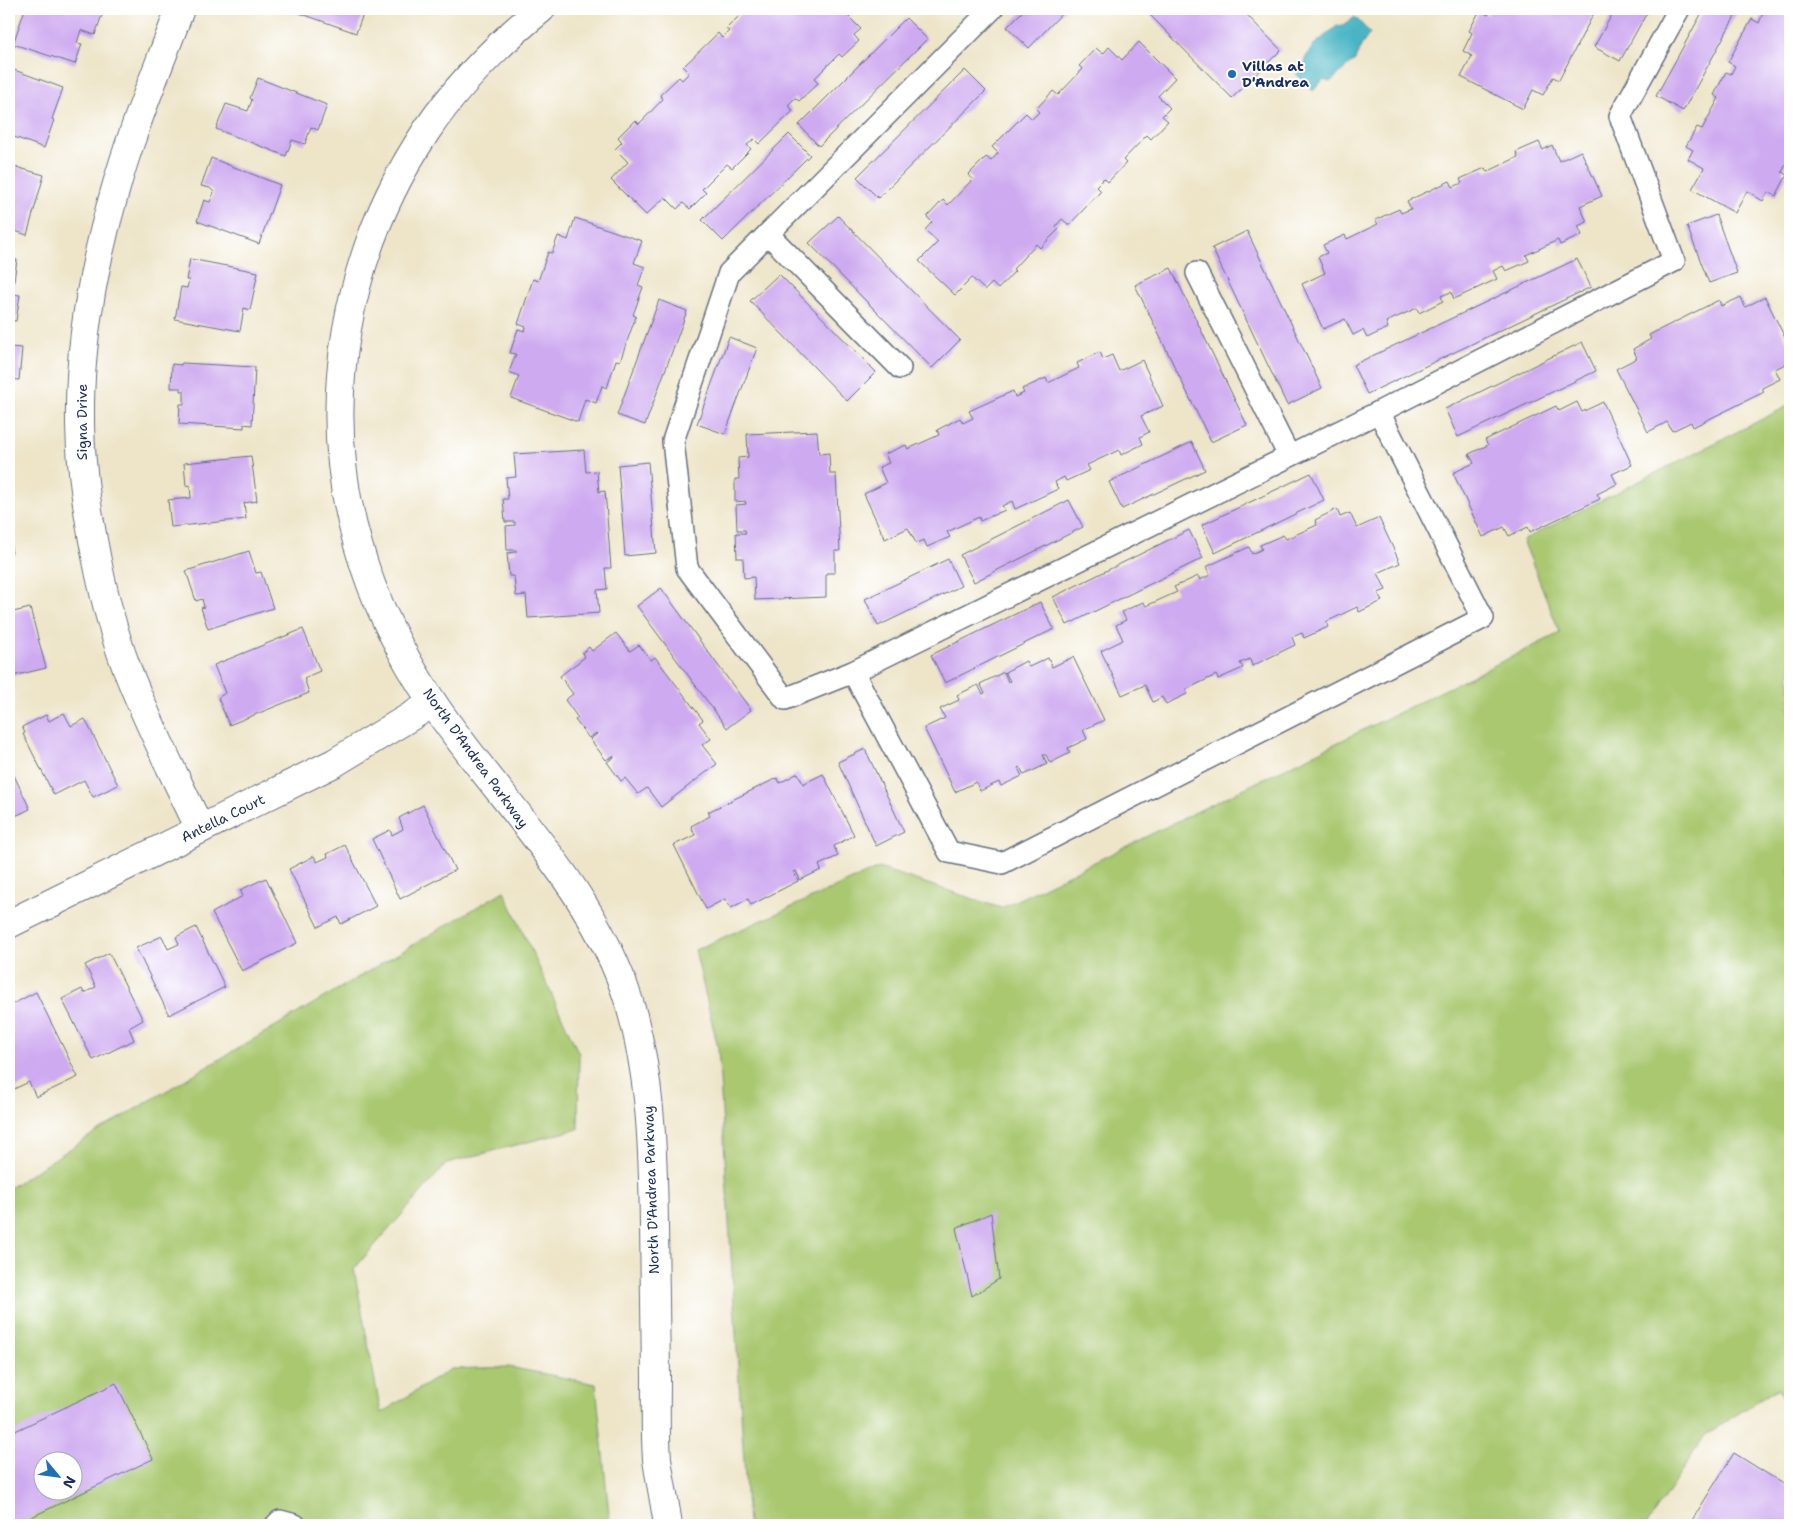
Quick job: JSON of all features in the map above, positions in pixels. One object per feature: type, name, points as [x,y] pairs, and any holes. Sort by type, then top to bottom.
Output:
[{"type":"street","name":"Signa Drive","points":[[180,9],[122,165],[104,233],[87,319],[83,359],[81,439],[82,471],[88,512],[100,580],[113,628],[126,668],[158,744],[200,829]]},
{"type":"street","name":"North D'Andrea Parkway","points":[[541,9],[515,30],[467,79],[427,130],[410,158],[380,217],[354,289],[347,323],[339,403],[343,478],[358,548],[384,616],[402,650],[433,703],[573,887],[607,947],[628,999],[636,1026],[652,1134],[657,1458],[668,1525]]},
{"type":"street","name":"Antella Court","points":[[9,924],[334,763],[433,703]]},
{"type":"lane","points":[[992,9],[729,273],[673,441],[687,568],[786,699],[853,672],[1379,412],[1674,261],[1620,116],[1679,9]]},
{"type":"lane","points":[[768,234],[900,368]]},
{"type":"lane","points":[[1197,273],[1289,456]]},
{"type":"lane","points":[[853,672],[949,852],[1002,863],[1483,618],[1379,412]]},
{"type":"lane","points":[[276,1525],[280,1521],[295,1525]]},
{"type":"green space","points":[[1790,405],[1790,1416],[1778,1388],[1705,1435],[1647,1525],[748,1525],[718,1048],[695,950],[879,868],[1001,908],[1560,633],[1523,540]]},
{"type":"green space","points":[[504,891],[579,1054],[578,1129],[447,1163],[354,1269],[381,1413],[451,1369],[509,1367],[596,1384],[610,1525],[9,1525],[9,1188],[90,1136]]},
{"type":"water","points":[[1355,17],[1370,33],[1361,46],[1355,60],[1330,82],[1323,80],[1313,91],[1296,74],[1305,64],[1306,57],[1314,45],[1337,26],[1343,26]]},
{"type":"building","points":[[25,9],[104,9],[95,35],[81,30],[77,43],[82,44],[75,64],[13,44]]},
{"type":"building","points":[[288,9],[365,9],[356,33]]},
{"type":"building","points":[[755,9],[856,9],[848,16],[861,29],[854,35],[859,41],[842,57],[839,54],[814,79],[818,83],[799,101],[795,98],[788,105],[793,111],[759,144],[754,139],[747,145],[751,149],[732,168],[727,164],[702,189],[706,193],[690,209],[683,203],[677,209],[665,197],[646,215],[611,180],[628,162],[615,149],[622,142],[618,137],[635,120],[639,124],[663,99],[660,95],[679,77],[682,80],[689,73],[683,67],[718,33],[722,38],[729,31],[726,29],[745,10],[749,14]]},
{"type":"building","points":[[1025,9],[1066,9],[1029,48],[1007,27]]},
{"type":"building","name":"Villas at D'Andrea","points":[[1156,9],[1241,9],[1281,50],[1232,98],[1150,15]]},
{"type":"building","points":[[1481,9],[1591,9],[1595,11],[1559,80],[1553,77],[1543,95],[1533,90],[1523,109],[1461,77],[1472,56],[1463,51],[1472,33],[1469,31],[1480,10],[1488,15],[1489,13]]},
{"type":"building","points":[[1615,9],[1649,9],[1620,61],[1594,47]]},
{"type":"building","points":[[1704,9],[1739,9],[1683,111],[1656,96]]},
{"type":"building","points":[[1761,9],[1790,9],[1790,157],[1782,172],[1787,175],[1776,196],[1768,192],[1763,201],[1747,191],[1735,213],[1692,189],[1704,168],[1688,159],[1693,150],[1686,146],[1697,127],[1702,129],[1719,98],[1714,95],[1726,72],[1731,74],[1735,66],[1728,62],[1752,19],[1759,23],[1763,13],[1760,11]]},
{"type":"building","points":[[906,18],[927,39],[819,146],[799,125]]},
{"type":"building","points":[[1139,42],[1175,78],[1158,96],[1170,108],[1162,116],[1168,121],[1151,139],[1147,135],[1123,160],[1126,163],[1108,182],[1104,178],[1096,186],[1101,191],[1069,225],[1062,219],[1056,226],[1059,229],[1040,248],[1036,244],[998,289],[992,283],[985,290],[972,278],[955,295],[919,261],[938,242],[925,230],[932,222],[927,217],[943,200],[948,205],[973,179],[968,175],[986,157],[991,161],[998,153],[992,147],[1026,113],[1032,119],[1039,112],[1036,109],[1053,91],[1058,95],[1083,69],[1079,66],[1096,48],[1103,54],[1109,47],[1122,60]]},
{"type":"building","points":[[9,68],[63,88],[44,148],[9,135]]},
{"type":"building","points":[[965,70],[986,91],[878,198],[857,177]]},
{"type":"building","points":[[258,78],[327,105],[318,130],[311,127],[305,144],[292,140],[286,156],[216,129],[226,104],[248,111],[252,100],[250,98]]},
{"type":"building","points":[[789,134],[810,155],[723,241],[702,220]]},
{"type":"building","points":[[1539,142],[1543,150],[1552,145],[1559,161],[1581,151],[1602,196],[1580,206],[1587,222],[1578,226],[1582,235],[1560,245],[1558,240],[1526,255],[1529,261],[1506,271],[1503,266],[1493,271],[1497,279],[1454,299],[1451,292],[1441,296],[1443,301],[1419,313],[1417,308],[1386,322],[1388,328],[1367,338],[1363,330],[1353,335],[1345,319],[1323,329],[1302,284],[1325,273],[1318,257],[1327,253],[1323,245],[1345,235],[1347,239],[1378,224],[1375,220],[1399,209],[1401,213],[1411,209],[1407,201],[1450,181],[1453,187],[1462,183],[1460,179],[1485,168],[1487,172],[1518,157],[1516,152]]},
{"type":"building","points":[[211,158],[280,185],[259,244],[197,221],[204,200],[210,202],[214,192],[210,188],[201,186]]},
{"type":"building","points":[[9,165],[44,175],[27,235],[9,229]]},
{"type":"building","points":[[1716,215],[1737,273],[1709,283],[1687,226]]},
{"type":"building","points":[[838,216],[960,340],[932,368],[809,243]]},
{"type":"building","points":[[575,218],[642,241],[634,263],[645,267],[638,285],[643,287],[633,315],[636,316],[620,361],[616,360],[607,388],[602,386],[596,403],[585,399],[578,422],[511,398],[519,376],[509,372],[516,354],[510,353],[518,329],[525,331],[526,327],[518,324],[533,279],[538,281],[548,252],[552,253],[558,236],[568,240]]},
{"type":"building","points":[[1247,231],[1322,388],[1287,405],[1212,248]]},
{"type":"building","points":[[9,259],[17,260],[12,294],[20,295],[16,321],[9,320]]},
{"type":"building","points":[[190,259],[258,272],[250,310],[244,308],[240,331],[175,319],[181,287],[187,288],[189,280],[186,280]]},
{"type":"building","points":[[1577,259],[1591,287],[1367,394],[1353,365]]},
{"type":"building","points":[[1171,268],[1247,425],[1211,442],[1135,285]]},
{"type":"building","points":[[779,274],[876,372],[847,401],[750,301]]},
{"type":"building","points":[[1741,297],[1745,307],[1765,297],[1790,348],[1790,362],[1775,369],[1780,379],[1762,388],[1764,392],[1693,427],[1691,422],[1672,431],[1667,422],[1648,432],[1616,369],[1637,358],[1633,349],[1651,339],[1649,335],[1719,300],[1721,306]]},
{"type":"building","points":[[659,300],[687,311],[645,425],[617,415]]},
{"type":"building","points":[[729,337],[757,348],[725,434],[697,424]]},
{"type":"building","points":[[1582,342],[1596,371],[1458,437],[1445,409]]},
{"type":"building","points":[[9,347],[22,348],[19,380],[11,379],[10,393],[9,393]]},
{"type":"building","points":[[1100,352],[1103,359],[1112,355],[1119,371],[1142,360],[1163,406],[1141,416],[1149,432],[1140,437],[1143,444],[1121,455],[1119,450],[1087,465],[1090,470],[1066,481],[1064,477],[1055,482],[1058,489],[1015,509],[1012,501],[1002,506],[1005,510],[980,521],[979,517],[947,532],[950,537],[927,547],[924,540],[916,543],[908,528],[885,539],[864,494],[886,483],[879,467],[889,463],[885,454],[906,445],[908,449],[939,435],[937,430],[960,418],[963,423],[973,418],[969,411],[1013,391],[1015,397],[1024,393],[1022,389],[1046,378],[1048,383],[1079,368],[1077,363]]},
{"type":"building","points":[[182,363],[255,367],[252,425],[244,424],[244,428],[179,424],[180,404],[184,404],[184,391],[181,391],[181,388],[171,388],[172,364],[181,365]]},
{"type":"building","points":[[1577,402],[1582,412],[1603,402],[1632,465],[1612,474],[1617,484],[1597,494],[1600,499],[1530,532],[1528,527],[1509,536],[1504,527],[1483,537],[1453,473],[1474,463],[1469,454],[1488,445],[1485,440],[1556,406],[1559,411]]},
{"type":"building","points":[[817,431],[819,454],[829,453],[830,474],[836,474],[840,551],[835,551],[835,573],[826,573],[826,597],[755,600],[754,577],[744,578],[743,558],[737,558],[736,533],[746,533],[745,530],[737,530],[736,505],[746,504],[745,501],[735,502],[735,479],[739,479],[738,458],[748,457],[747,434]]},
{"type":"building","points":[[1192,442],[1205,470],[1122,509],[1109,482]]},
{"type":"building","points":[[584,450],[586,472],[597,471],[599,492],[605,491],[611,568],[605,568],[607,589],[597,590],[599,613],[528,618],[526,595],[516,596],[514,576],[509,576],[507,553],[516,552],[516,550],[507,550],[506,526],[515,525],[515,522],[505,522],[503,499],[508,499],[506,478],[516,477],[514,454]]},
{"type":"building","points":[[251,456],[257,501],[244,503],[246,519],[171,527],[168,500],[191,498],[190,485],[186,486],[184,463]]},
{"type":"building","points":[[648,462],[656,553],[625,556],[618,465]]},
{"type":"building","points":[[1311,473],[1324,500],[1215,553],[1202,525]]},
{"type":"building","points":[[1069,500],[1083,527],[974,582],[960,555]]},
{"type":"building","points":[[1337,509],[1340,517],[1350,513],[1357,528],[1379,518],[1400,563],[1378,573],[1386,590],[1378,593],[1382,601],[1359,612],[1357,607],[1326,622],[1328,627],[1304,638],[1302,633],[1292,637],[1295,645],[1252,666],[1250,659],[1240,663],[1243,668],[1218,679],[1216,675],[1185,690],[1187,694],[1166,704],[1162,697],[1153,702],[1145,685],[1122,695],[1101,651],[1123,640],[1116,625],[1126,620],[1122,612],[1143,602],[1146,606],[1177,592],[1174,587],[1198,576],[1200,580],[1210,575],[1206,567],[1249,547],[1252,554],[1262,549],[1260,545],[1283,535],[1286,539],[1317,525],[1315,520]]},
{"type":"building","points":[[1189,530],[1203,558],[1067,625],[1053,597]]},
{"type":"building","points":[[9,537],[12,553],[9,553]]},
{"type":"building","points":[[249,551],[256,573],[261,572],[273,608],[208,629],[201,608],[204,607],[202,599],[196,601],[186,571]]},
{"type":"building","points":[[948,559],[961,586],[878,626],[865,599]]},
{"type":"building","points":[[661,588],[751,710],[727,728],[637,606]]},
{"type":"building","points":[[1040,602],[1054,629],[945,683],[931,655]]},
{"type":"building","points":[[30,608],[46,668],[9,677],[9,613]]},
{"type":"building","points":[[303,629],[320,671],[304,678],[309,693],[229,725],[218,698],[225,693],[214,665]]},
{"type":"building","points":[[616,633],[630,651],[639,645],[651,660],[655,657],[703,720],[699,723],[711,739],[702,745],[717,764],[661,807],[647,788],[638,794],[625,778],[621,781],[607,762],[614,757],[606,760],[590,739],[597,734],[589,738],[575,720],[578,718],[565,700],[573,694],[560,676],[585,657],[582,653],[589,647],[592,651]]},
{"type":"building","points":[[1073,657],[1104,720],[1083,730],[1087,739],[1068,748],[1070,753],[1050,763],[1046,755],[1043,755],[1047,764],[1024,775],[1020,767],[1018,768],[1022,776],[1001,786],[999,782],[980,791],[976,782],[955,792],[924,728],[945,718],[940,709],[959,700],[957,695],[978,685],[983,694],[985,693],[980,684],[1004,672],[1008,682],[1010,681],[1005,672],[1026,661],[1029,667],[1048,658],[1052,667]]},
{"type":"building","points":[[64,713],[71,726],[85,719],[118,785],[93,797],[84,780],[54,795],[23,734],[25,733],[22,727],[46,715],[49,721]]},
{"type":"building","points":[[865,749],[904,832],[876,846],[838,762]]},
{"type":"building","points":[[9,765],[30,809],[9,819]]},
{"type":"building","points":[[798,773],[803,784],[823,774],[854,835],[834,846],[838,856],[819,865],[821,870],[800,880],[796,871],[794,872],[798,881],[751,905],[748,899],[731,908],[725,899],[706,909],[674,845],[695,835],[691,826],[710,816],[708,812],[777,778],[780,783]]},
{"type":"building","points":[[423,805],[455,870],[400,899],[372,839],[390,830],[392,835],[403,829],[399,818]]},
{"type":"building","points":[[345,845],[376,906],[341,924],[338,917],[318,927],[289,869],[314,856],[317,862],[328,857],[327,854]]},
{"type":"building","points":[[266,878],[297,943],[242,971],[212,913],[243,896],[240,890]]},
{"type":"building","points":[[196,927],[225,987],[169,1015],[136,948],[162,936],[168,949],[179,944],[176,937]]},
{"type":"building","points":[[109,953],[143,1020],[129,1028],[134,1040],[93,1060],[62,999],[82,989],[84,993],[96,987],[85,965]]},
{"type":"building","points":[[36,992],[78,1077],[36,1097],[29,1082],[14,1089],[9,1078],[9,1006]]},
{"type":"building","points":[[991,1213],[999,1279],[972,1296],[956,1228]]},
{"type":"building","points":[[116,1383],[153,1459],[82,1493],[82,1452],[32,1452],[32,1502],[63,1502],[15,1525],[9,1525],[9,1434]]},
{"type":"building","points":[[1734,1453],[1790,1488],[1790,1525],[1689,1525]]},
{"type":"place","name":"Villas at D'Andrea","points":[[1232,74]]}]
